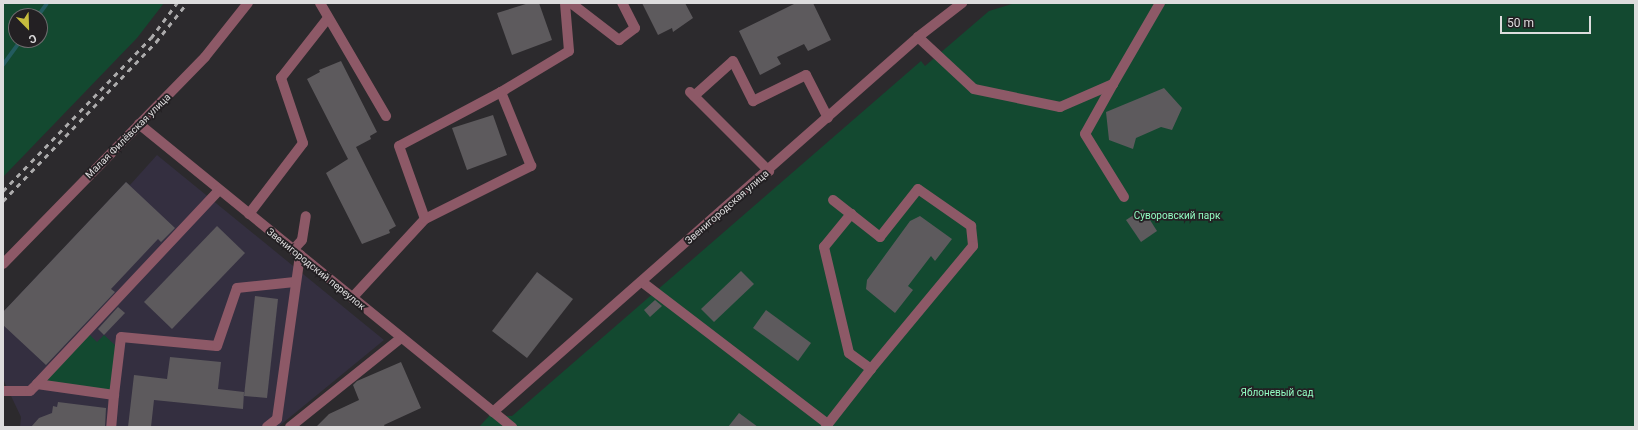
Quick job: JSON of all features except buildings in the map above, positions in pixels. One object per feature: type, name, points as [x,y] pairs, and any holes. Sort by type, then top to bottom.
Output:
[{"type":"street","name":"Малая Филёвская улица","points":[[3,264],[205,57],[248,3]]},
{"type":"street","points":[[320,3],[386,116]]},
{"type":"street","points":[[425,220],[399,146],[501,92],[569,51],[565,3]]},
{"type":"street","points":[[571,3],[619,40],[635,28],[622,3]]},
{"type":"street","name":"Звенигородская улица","points":[[493,412],[769,171],[918,37],[962,3]]},
{"type":"street","points":[[1124,197],[1085,134],[1160,3]]},
{"type":"street","points":[[249,214],[303,143],[281,78],[328,18]]},
{"type":"street","points":[[918,37],[974,89],[1060,107],[1113,84]]},
{"type":"street","points":[[769,171],[692,94],[733,61],[753,101],[806,75],[828,118]]},
{"type":"street","points":[[352,298],[425,220],[531,166],[501,92]]},
{"type":"street","name":"Звенигородский переулок","points":[[139,124],[512,427]]},
{"type":"street","points":[[642,282],[827,425],[871,369],[973,246],[971,226],[918,189],[880,238],[833,200]]},
{"type":"street","points":[[3,391],[30,391],[219,190]]},
{"type":"street","points":[[850,214],[824,247],[849,353],[871,369]]},
{"type":"street","points":[[267,427],[278,420],[295,282],[296,253],[302,240],[306,216]]},
{"type":"street","points":[[111,427],[121,337],[217,346],[237,288],[295,282]]},
{"type":"street","points":[[290,427],[401,338]]},
{"type":"street","points":[[37,384],[114,395]]},
{"type":"shaded area","points":[[157,155],[384,340],[278,427],[20,427],[21,417],[3,379],[3,312],[126,182],[130,185]]},
{"type":"green space","points":[[3,3],[164,3],[137,38],[3,177]]},
{"type":"green space","name":"Суворовский парк","points":[[1015,3],[1635,3],[1635,427],[479,427],[490,415],[512,416],[921,61],[925,66],[989,11]]},
{"type":"green space","points":[[89,334],[97,342],[104,335],[116,346],[110,391],[45,382]]},
{"type":"waterway","points":[[3,65],[15,48]]},
{"type":"railway","points":[[3,191],[151,38],[177,3]]},
{"type":"railway","points":[[3,201],[156,42],[187,3]]},
{"type":"park label","name":"Яблоневый сад","points":[[1277,393]]}]
